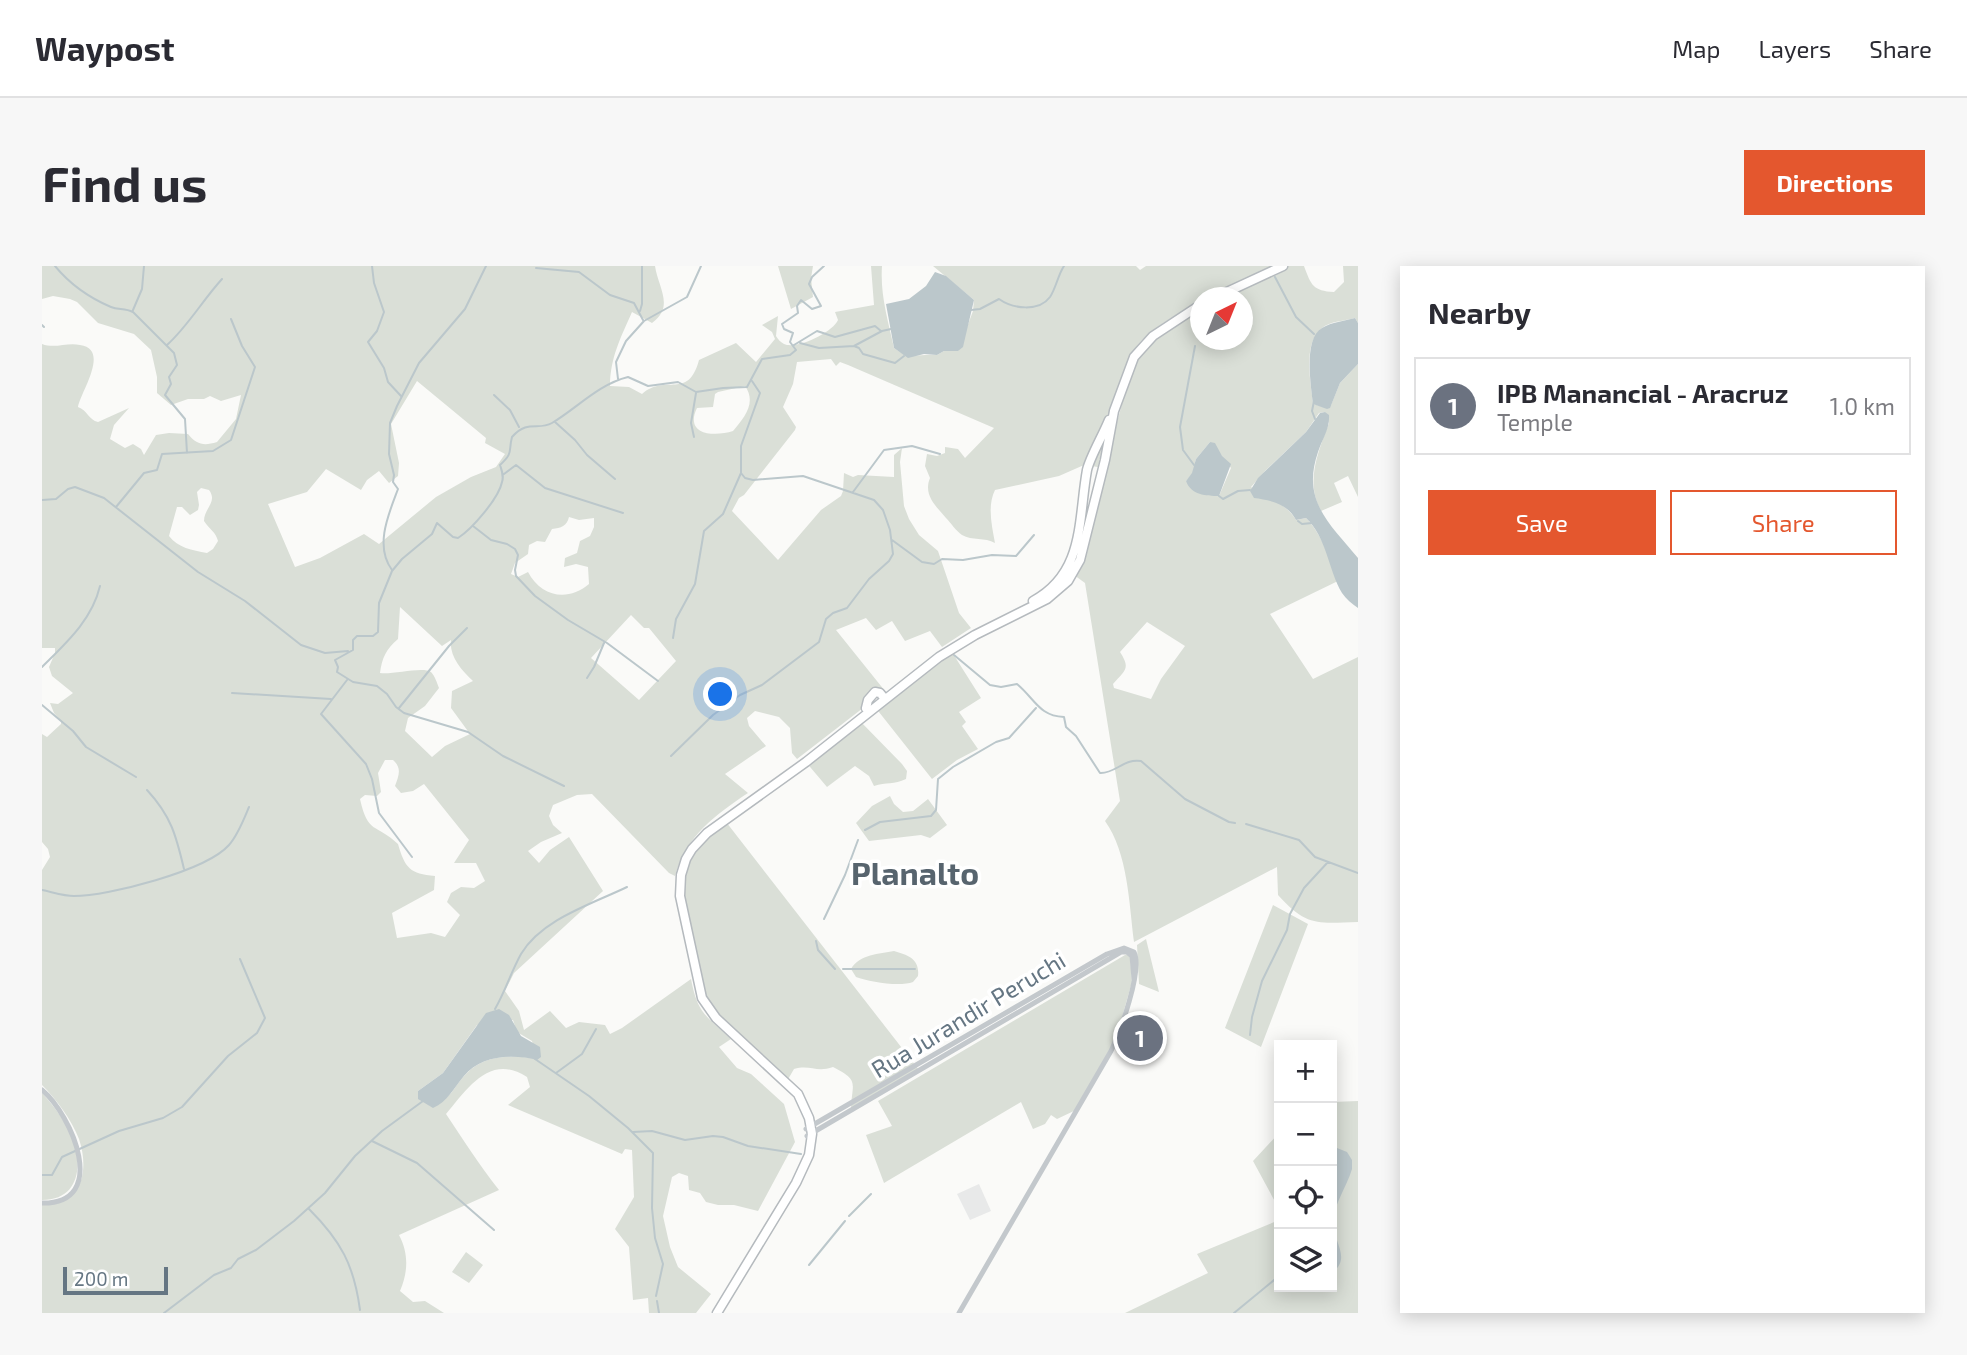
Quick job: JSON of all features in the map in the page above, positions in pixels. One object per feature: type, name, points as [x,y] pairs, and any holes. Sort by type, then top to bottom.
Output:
[{"type":"main road","points":[[1238,287],[1283,266]]},
{"type":"main road","points":[[717,1313],[796,1183],[809,1155],[809,1131],[806,1108],[791,1086],[716,1018],[702,998],[680,903],[681,875],[692,849],[704,836],[784,779],[950,644],[1041,597],[1057,583],[1066,572],[1074,552],[1083,514],[1088,466],[1114,411],[1128,369],[1143,345],[1190,311]]},
{"type":"main road","points":[[883,697],[946,652],[1047,599],[1063,587],[1080,560],[1105,460],[1114,411]]},
{"type":"main road","points":[[1093,456],[1100,456],[1105,460]]},
{"type":"main road","points":[[1086,482],[1094,485],[1099,483]]},
{"type":"main road","points":[[711,1313],[793,1179],[802,1160],[809,1131],[801,1108],[789,1089],[712,1020],[699,1001],[677,912],[676,882],[683,856],[703,830],[771,784],[866,708],[873,693],[877,692],[883,697]]},
{"type":"street","name":"Rua Jurandir Peruchi","points":[[809,1131],[1107,954],[1121,948],[1130,949],[1136,956],[1134,979],[1111,1051],[959,1313]]},
{"type":"street","points":[[42,1090],[58,1107],[75,1138],[79,1176],[76,1188],[68,1197],[57,1202],[42,1203]]},
{"type":"shaded area","points":[[42,266],[655,266],[663,296],[663,310],[652,323],[632,312],[617,348],[610,376],[610,386],[629,387],[642,394],[651,388],[689,380],[699,360],[736,343],[756,362],[775,339],[772,332],[762,325],[778,316],[776,336],[784,344],[790,345],[805,342],[829,330],[838,320],[835,312],[874,305],[871,266],[882,266],[883,297],[894,348],[914,356],[958,351],[973,311],[974,300],[933,266],[1136,266],[1140,270],[1146,266],[1274,266],[1229,287],[1190,287],[1190,307],[1148,334],[1133,351],[1119,382],[1098,467],[1084,465],[1059,476],[995,490],[991,509],[995,543],[966,537],[956,529],[929,495],[930,478],[925,466],[927,454],[937,456],[945,453],[945,447],[958,449],[965,458],[994,428],[840,362],[836,366],[831,359],[797,362],[793,384],[783,407],[796,427],[795,430],[739,498],[732,511],[778,560],[821,510],[841,496],[844,473],[853,477],[894,477],[894,455],[902,448],[900,462],[904,506],[919,535],[938,551],[959,613],[971,628],[942,647],[930,631],[905,641],[892,621],[876,630],[866,618],[836,630],[885,691],[797,759],[792,753],[790,728],[779,717],[755,711],[747,718],[749,726],[766,746],[725,774],[748,793],[713,818],[694,838],[686,849],[675,876],[592,794],[577,795],[553,805],[549,816],[553,825],[562,833],[528,851],[539,863],[550,850],[569,837],[603,891],[514,973],[505,991],[519,1011],[524,1030],[550,1011],[566,1028],[579,1022],[605,1025],[610,1034],[691,979],[700,1007],[731,1039],[719,1047],[737,1068],[751,1074],[784,1104],[795,1142],[758,1211],[706,1202],[700,1193],[689,1190],[688,1176],[679,1173],[672,1177],[663,1216],[670,1247],[678,1267],[711,1294],[696,1313],[649,1313],[648,1298],[633,1300],[629,1247],[615,1229],[634,1197],[632,1150],[625,1149],[622,1154],[508,1105],[530,1087],[527,1077],[502,1069],[481,1077],[446,1114],[499,1190],[399,1235],[406,1263],[400,1291],[413,1302],[425,1301],[444,1313],[42,1313],[42,1205],[66,1200],[74,1193],[82,1175],[83,1163],[79,1139],[72,1124],[42,1085],[42,870],[50,857],[42,842],[42,734],[47,737],[61,724],[50,703],[58,704],[73,693],[52,676],[49,667],[55,648],[42,648],[42,344],[75,344],[89,348],[94,363],[78,407],[98,422],[129,408],[114,425],[110,439],[125,448],[133,444],[141,449],[144,455],[156,435],[188,434],[201,444],[217,442],[236,419],[241,395],[221,401],[210,396],[204,399],[188,399],[171,405],[157,393],[157,377],[151,350],[134,334],[98,323],[77,302],[53,296],[42,299]],"holes":[[[417,381],[486,438],[485,443],[505,454],[496,467],[471,477],[436,497],[379,544],[364,534],[320,558],[295,567],[268,504],[307,492],[326,469],[361,490],[367,480],[379,471],[389,483],[398,476],[399,463],[391,424]],[[745,386],[750,398],[748,410],[733,431],[718,434],[703,432],[694,424],[697,408],[713,407],[715,394]],[[201,488],[209,490],[212,498],[204,521],[218,541],[207,553],[181,546],[169,536],[177,507],[182,507],[190,515],[198,510],[197,492]],[[569,517],[579,520],[594,518],[590,536],[580,541],[577,553],[565,558],[564,567],[576,564],[588,567],[589,584],[572,593],[556,594],[540,587],[528,572],[518,577],[511,574],[515,563],[528,554],[529,545],[537,541],[545,542],[552,529],[567,523]],[[400,607],[442,646],[451,640],[454,657],[473,681],[452,691],[451,708],[470,734],[445,746],[432,757],[405,731],[408,718],[425,706],[439,688],[436,680],[427,670],[380,673],[385,654],[398,639]],[[631,615],[644,628],[649,628],[676,661],[639,700],[591,658]],[[385,760],[393,760],[399,769],[395,786],[401,793],[413,791],[424,784],[469,840],[454,863],[476,863],[485,881],[474,888],[461,887],[451,893],[447,902],[460,915],[445,937],[431,933],[397,938],[392,913],[434,890],[435,876],[420,874],[410,868],[403,859],[398,844],[370,824],[366,818],[360,799],[365,795],[377,796],[381,792],[378,773]],[[513,1020],[517,1032],[532,1041],[537,1059],[508,1057],[481,1063],[466,1074],[448,1096],[430,1106],[418,1091],[443,1073],[477,1025]]]},
{"type":"shaded area","points":[[778,266],[813,266],[813,297],[791,309]]},
{"type":"shaded area","points":[[1288,266],[1304,266],[1314,286],[1334,292],[1344,282],[1343,266],[1358,266],[1358,323],[1355,318],[1322,328],[1312,344],[1309,364],[1313,404],[1324,407],[1331,405],[1340,383],[1358,364],[1358,497],[1348,476],[1334,483],[1342,502],[1321,511],[1316,500],[1315,467],[1329,423],[1325,412],[1319,413],[1306,432],[1251,487],[1282,505],[1296,520],[1306,518],[1312,524],[1329,556],[1338,581],[1270,614],[1313,679],[1358,657],[1358,922],[1314,921],[1297,913],[1278,895],[1277,867],[1134,942],[1123,863],[1113,834],[1105,821],[1120,801],[1085,583],[1074,575],[1133,365],[1151,341],[1190,315],[1190,350],[1253,350],[1253,287],[1243,287]],"holes":[[[1210,442],[1231,468],[1219,496],[1186,481],[1193,473],[1196,459]],[[1147,622],[1185,646],[1161,679],[1151,699],[1114,688],[1113,684],[1126,666],[1120,652]]]},
{"type":"shaded area","points":[[935,272],[946,276],[974,300],[963,347],[958,351],[908,358],[894,348],[886,304],[909,299],[926,286]]},
{"type":"shaded area","points":[[1355,318],[1358,323],[1358,364],[1340,383],[1330,408],[1313,404],[1310,375],[1312,342],[1322,328]]},
{"type":"shaded area","points":[[1320,413],[1329,415],[1328,425],[1318,452],[1313,484],[1321,511],[1358,558],[1358,608],[1342,593],[1319,535],[1306,518],[1296,520],[1288,510],[1272,502],[1254,498],[1250,491],[1258,478],[1306,432]]},
{"type":"shaded area","points":[[1210,442],[1215,443],[1222,456],[1231,464],[1219,496],[1195,492],[1186,481],[1192,473],[1196,459]]},
{"type":"shaded area","points":[[950,649],[981,698],[959,712],[966,722],[962,726],[978,749],[957,760],[932,779],[875,707]]},
{"type":"shaded area","points":[[859,720],[902,764],[907,771],[906,779],[874,786],[869,776],[855,766],[827,787],[805,761]]},
{"type":"shaded area","points":[[890,796],[903,812],[913,811],[928,799],[947,825],[930,838],[921,835],[869,841],[856,823],[872,806]]},
{"type":"shaded area","points":[[723,818],[919,1070],[851,1109],[853,1088],[851,1079],[847,1076],[833,1067],[804,1067],[794,1069],[787,1081],[708,1008],[680,886],[686,861]]},
{"type":"shaded area","points":[[1273,905],[1308,924],[1261,1047],[1225,1028]]},
{"type":"shaded area","points":[[1146,939],[1159,992],[1139,984],[1137,945]]},
{"type":"shaded area","points":[[894,951],[908,956],[917,965],[918,976],[913,982],[893,984],[869,981],[856,977],[851,969],[859,960]]},
{"type":"shaded area","points":[[1130,954],[1132,982],[1116,1038],[1076,1110],[1057,1119],[1051,1115],[1045,1124],[1033,1129],[1021,1102],[884,1183],[866,1135],[892,1126],[878,1101]]},
{"type":"shaded area","points":[[499,1009],[509,1015],[521,1036],[540,1047],[541,1057],[537,1060],[508,1057],[488,1060],[471,1069],[446,1098],[433,1108],[418,1099],[418,1091],[443,1073],[486,1013]]},
{"type":"shaded area","points":[[42,1093],[59,1114],[73,1139],[77,1171],[75,1180],[63,1195],[42,1200]]},
{"type":"shaded area","points":[[1358,1101],[1358,1313],[1125,1313],[1208,1273],[1197,1254],[1274,1222],[1274,1292],[1337,1292],[1337,1102]]},
{"type":"shaded area","points":[[1274,1138],[1274,1200],[1253,1161]]},
{"type":"shaded area","points":[[1337,1148],[1347,1152],[1352,1160],[1352,1169],[1337,1205]]},
{"type":"shaded area","points":[[979,1184],[991,1211],[970,1220],[957,1194]]},
{"type":"shaded area","points":[[1337,1239],[1341,1256],[1337,1268]]},
{"type":"shaded area","points":[[466,1252],[483,1265],[469,1283],[452,1272]]},
{"type":"waterway","points":[[55,266],[73,284],[95,299],[114,308],[133,312],[174,353],[177,365],[169,377],[171,384],[165,395],[185,419],[187,453]]},
{"type":"waterway","points":[[133,310],[142,289],[144,266]]},
{"type":"waterway","points":[[372,266],[374,283],[384,312],[377,331],[368,342],[384,368],[388,382],[401,396]]},
{"type":"waterway","points":[[392,570],[384,551],[387,519],[398,489],[393,482],[389,454],[390,423],[419,363],[465,309],[486,266]]},
{"type":"waterway","points":[[640,311],[642,266]]},
{"type":"waterway","points":[[618,379],[616,362],[626,341],[644,321],[687,297],[701,266]]},
{"type":"waterway","points":[[564,786],[503,756],[468,732],[404,713],[377,686],[353,682],[337,672],[335,660],[353,650],[353,640],[357,636],[373,636],[378,632],[379,603],[392,571],[432,534],[437,523],[458,538],[484,513],[500,489],[503,478],[500,465],[509,454],[512,437],[518,432],[523,428],[552,423],[607,385],[628,377],[648,386],[678,382],[696,392],[747,387],[762,359],[790,355],[796,350],[790,342],[793,333],[784,329],[782,324],[798,313],[797,306],[801,300],[812,309],[821,306],[809,284],[812,277],[824,266]]},
{"type":"waterway","points":[[971,310],[980,309],[999,299],[1018,307],[1039,305],[1050,297],[1064,266]]},
{"type":"waterway","points":[[536,268],[579,272],[610,295],[634,303],[643,320]]},
{"type":"waterway","points":[[1275,277],[1296,317],[1314,334]]},
{"type":"waterway","points":[[167,345],[222,279]]},
{"type":"waterway","points":[[116,507],[144,473],[157,470],[162,454],[213,451],[231,440],[255,367],[242,346],[231,319]]},
{"type":"waterway","points":[[794,345],[817,331],[835,337],[875,326],[881,331]]},
{"type":"waterway","points":[[800,343],[819,348],[854,346],[891,329]]},
{"type":"waterway","points":[[854,346],[863,354],[895,363],[904,356]]},
{"type":"waterway","points":[[1194,350],[1180,427],[1183,450],[1194,465]]},
{"type":"waterway","points":[[673,638],[676,619],[695,584],[704,531],[723,514],[741,473],[741,446],[760,393],[752,381]]},
{"type":"waterway","points":[[694,437],[691,423],[696,393]]},
{"type":"waterway","points":[[494,395],[510,410],[519,427]]},
{"type":"waterway","points":[[1314,401],[1312,411],[1315,419]]},
{"type":"waterway","points":[[555,422],[615,479]]},
{"type":"waterway","points":[[853,492],[884,450],[912,446],[940,454]]},
{"type":"waterway","points":[[504,474],[516,465],[545,488],[623,513]]},
{"type":"waterway","points":[[671,756],[713,715],[740,695],[762,685],[819,642],[826,619],[847,608],[893,554],[890,530],[883,510],[874,500],[803,476],[753,480],[745,478],[741,473]]},
{"type":"waterway","points":[[42,500],[56,499],[75,487],[104,498],[198,572],[245,601],[301,645],[325,653],[348,651]]},
{"type":"waterway","points":[[1219,496],[1223,499],[1238,491],[1250,490]]},
{"type":"waterway","points":[[1298,521],[1302,524],[1312,523]]},
{"type":"waterway","points":[[473,526],[491,540],[515,549],[518,555],[516,576],[535,596],[607,643],[658,681]]},
{"type":"waterway","points":[[892,540],[922,562],[934,564],[942,559],[1016,556],[1034,535]]},
{"type":"waterway","points":[[42,667],[69,640],[84,620],[100,586]]},
{"type":"waterway","points":[[399,708],[467,628]]},
{"type":"waterway","points":[[587,678],[604,643]]},
{"type":"waterway","points":[[954,655],[990,685],[1001,687],[1017,684],[1043,710],[1064,717],[1066,727],[1076,736],[1100,773],[1130,762],[1141,761],[1185,799],[1235,823]]},
{"type":"waterway","points":[[347,680],[321,714],[366,764],[379,813],[412,857]]},
{"type":"waterway","points":[[232,693],[331,699]]},
{"type":"waterway","points":[[42,705],[73,731],[86,747],[136,777]]},
{"type":"waterway","points":[[865,830],[880,822],[931,816],[936,810],[938,779],[996,742],[1009,738],[1036,708]]},
{"type":"waterway","points":[[147,790],[172,826],[184,869]]},
{"type":"waterway","points":[[42,890],[70,896],[89,895],[132,887],[179,873],[217,855],[229,845],[249,807]]},
{"type":"waterway","points":[[1246,824],[1299,840],[1315,857],[1358,873]]},
{"type":"waterway","points":[[824,919],[858,840]]},
{"type":"waterway","points":[[1250,1035],[1262,981],[1287,930],[1290,914],[1304,888],[1328,862]]},
{"type":"waterway","points":[[495,1009],[521,954],[530,942],[569,914],[627,887]]},
{"type":"waterway","points":[[816,941],[818,950],[835,969]]},
{"type":"waterway","points":[[42,1175],[52,1175],[62,1157],[119,1131],[163,1118],[182,1107],[228,1056],[257,1033],[265,1018],[240,959]]},
{"type":"waterway","points":[[843,969],[915,969]]},
{"type":"waterway","points":[[556,1073],[582,1054],[596,1029]]},
{"type":"waterway","points":[[535,1059],[589,1096],[653,1153],[652,1208],[655,1238],[663,1264],[656,1296]]},
{"type":"waterway","points":[[164,1313],[214,1275],[231,1268],[238,1259],[256,1250],[294,1221],[325,1193],[355,1156],[382,1131],[423,1101]]},
{"type":"waterway","points":[[633,1132],[652,1131],[685,1140],[723,1137],[748,1146],[801,1154]]},
{"type":"waterway","points":[[372,1141],[417,1163],[494,1230]]},
{"type":"waterway","points":[[849,1216],[871,1194]]},
{"type":"waterway","points":[[309,1209],[338,1243],[350,1267],[360,1310]]},
{"type":"waterway","points":[[809,1265],[845,1221]]},
{"type":"waterway","points":[[1234,1313],[1274,1280]]},
{"type":"waterway","points":[[657,1301],[659,1313]]},
{"type":"place","name":"IPB Manancial - Aracruz","points":[[1140,1038]]},
{"type":"district","name":"Planalto","points":[[915,872]]}]
